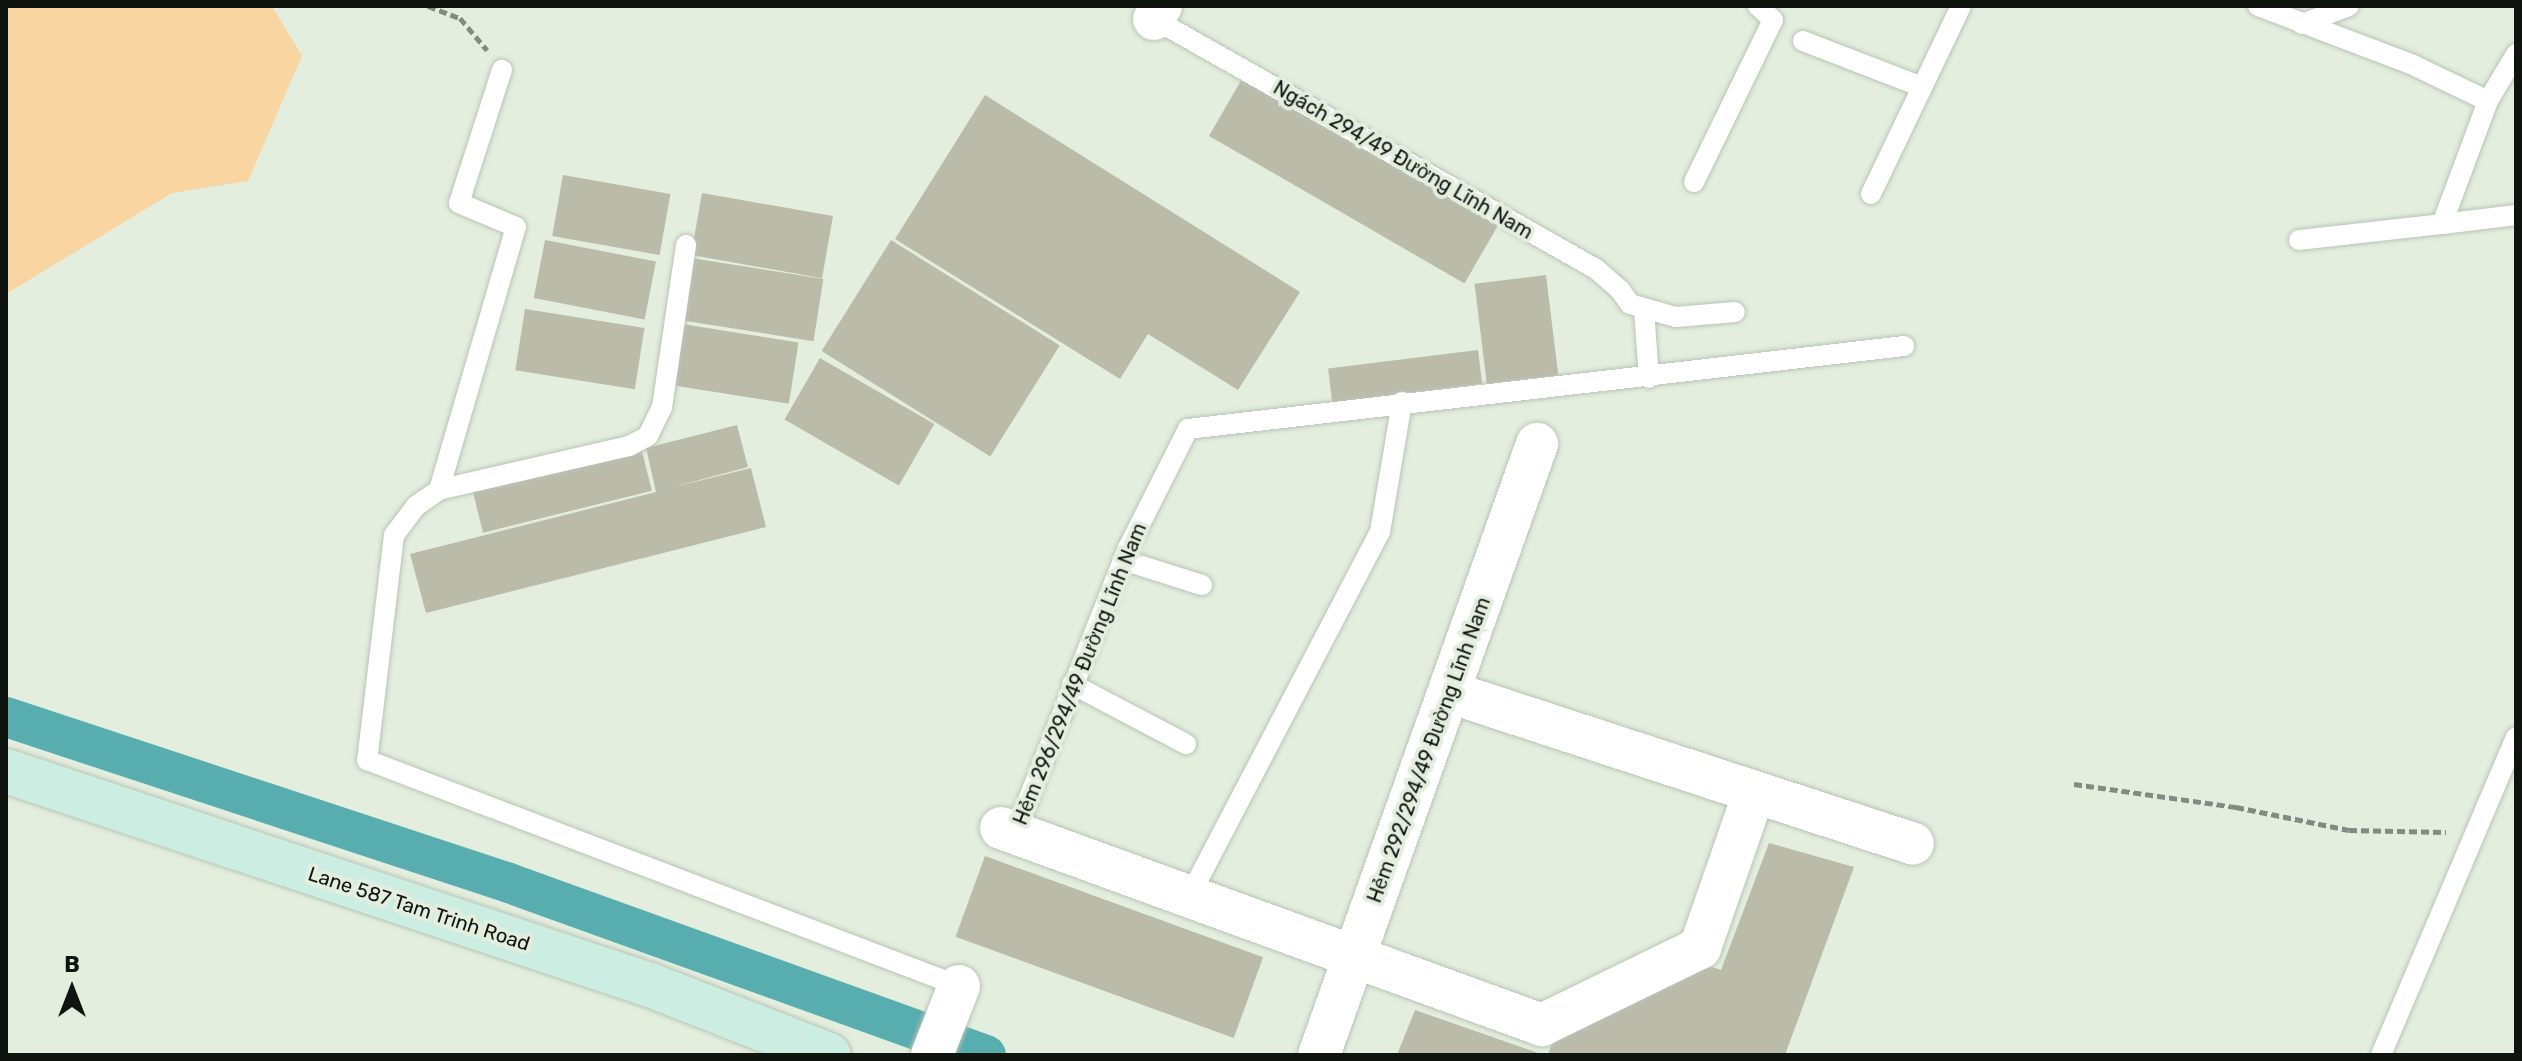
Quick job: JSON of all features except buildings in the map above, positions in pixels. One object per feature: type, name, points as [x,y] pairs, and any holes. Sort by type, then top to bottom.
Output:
[{"type":"street","name":"Hẻm 292/294/49 Đường Lĩnh Nam","points":[[1319,1055],[1537,444]]},
{"type":"street","points":[[1449,692],[1913,844]]},
{"type":"street","name":"Lane 587 Tam Trinh Road","points":[[6,771],[650,985],[829,1055]]},
{"type":"street","points":[[1008,830],[1542,1025],[1700,948],[1754,793]]},
{"type":"street","points":[[932,1055],[954,998]]},
{"type":"lane","points":[[1694,182],[1773,20],[1758,6]]},
{"type":"lane","points":[[1871,194],[1961,6]]},
{"type":"lane","points":[[2258,6],[2413,65],[2488,101]]},
{"type":"lane","points":[[2302,24],[2349,6]]},
{"type":"lane","name":"Ngách 294/49 Đường Lĩnh Nam","points":[[1158,12],[1596,269],[1630,304],[1676,317],[1735,312]]},
{"type":"lane","points":[[1803,41],[1922,87]]},
{"type":"lane","points":[[2442,224],[2488,101],[2516,54]]},
{"type":"lane","points":[[439,490],[516,227],[459,203],[502,70]]},
{"type":"lane","points":[[2299,240],[2516,215]]},
{"type":"lane","points":[[686,245],[662,407],[648,436],[629,446],[439,490],[416,506],[394,535],[367,760],[954,998]]},
{"type":"lane","points":[[1644,309],[1649,378]]},
{"type":"lane","points":[[1190,895],[1380,532],[1402,402],[1649,378],[1904,346]]},
{"type":"lane","name":"Hẻm 296/294/49 Đường Lĩnh Nam","points":[[1008,830],[1123,560],[1188,429],[1402,402]]},
{"type":"lane","points":[[1123,560],[1202,585]]},
{"type":"lane","points":[[1072,684],[1186,744]]},
{"type":"lane","points":[[2381,1055],[2516,737]]},
{"type":"path","points":[[428,6],[460,18],[502,70]]},
{"type":"path","points":[[2074,784],[2236,807],[2349,830],[2475,833]]},
{"type":"shaded area","points":[[6,6],[272,6],[302,56],[248,181],[172,193],[6,294]]},
{"type":"waterway","points":[[6,717],[509,883],[986,1055]]}]
